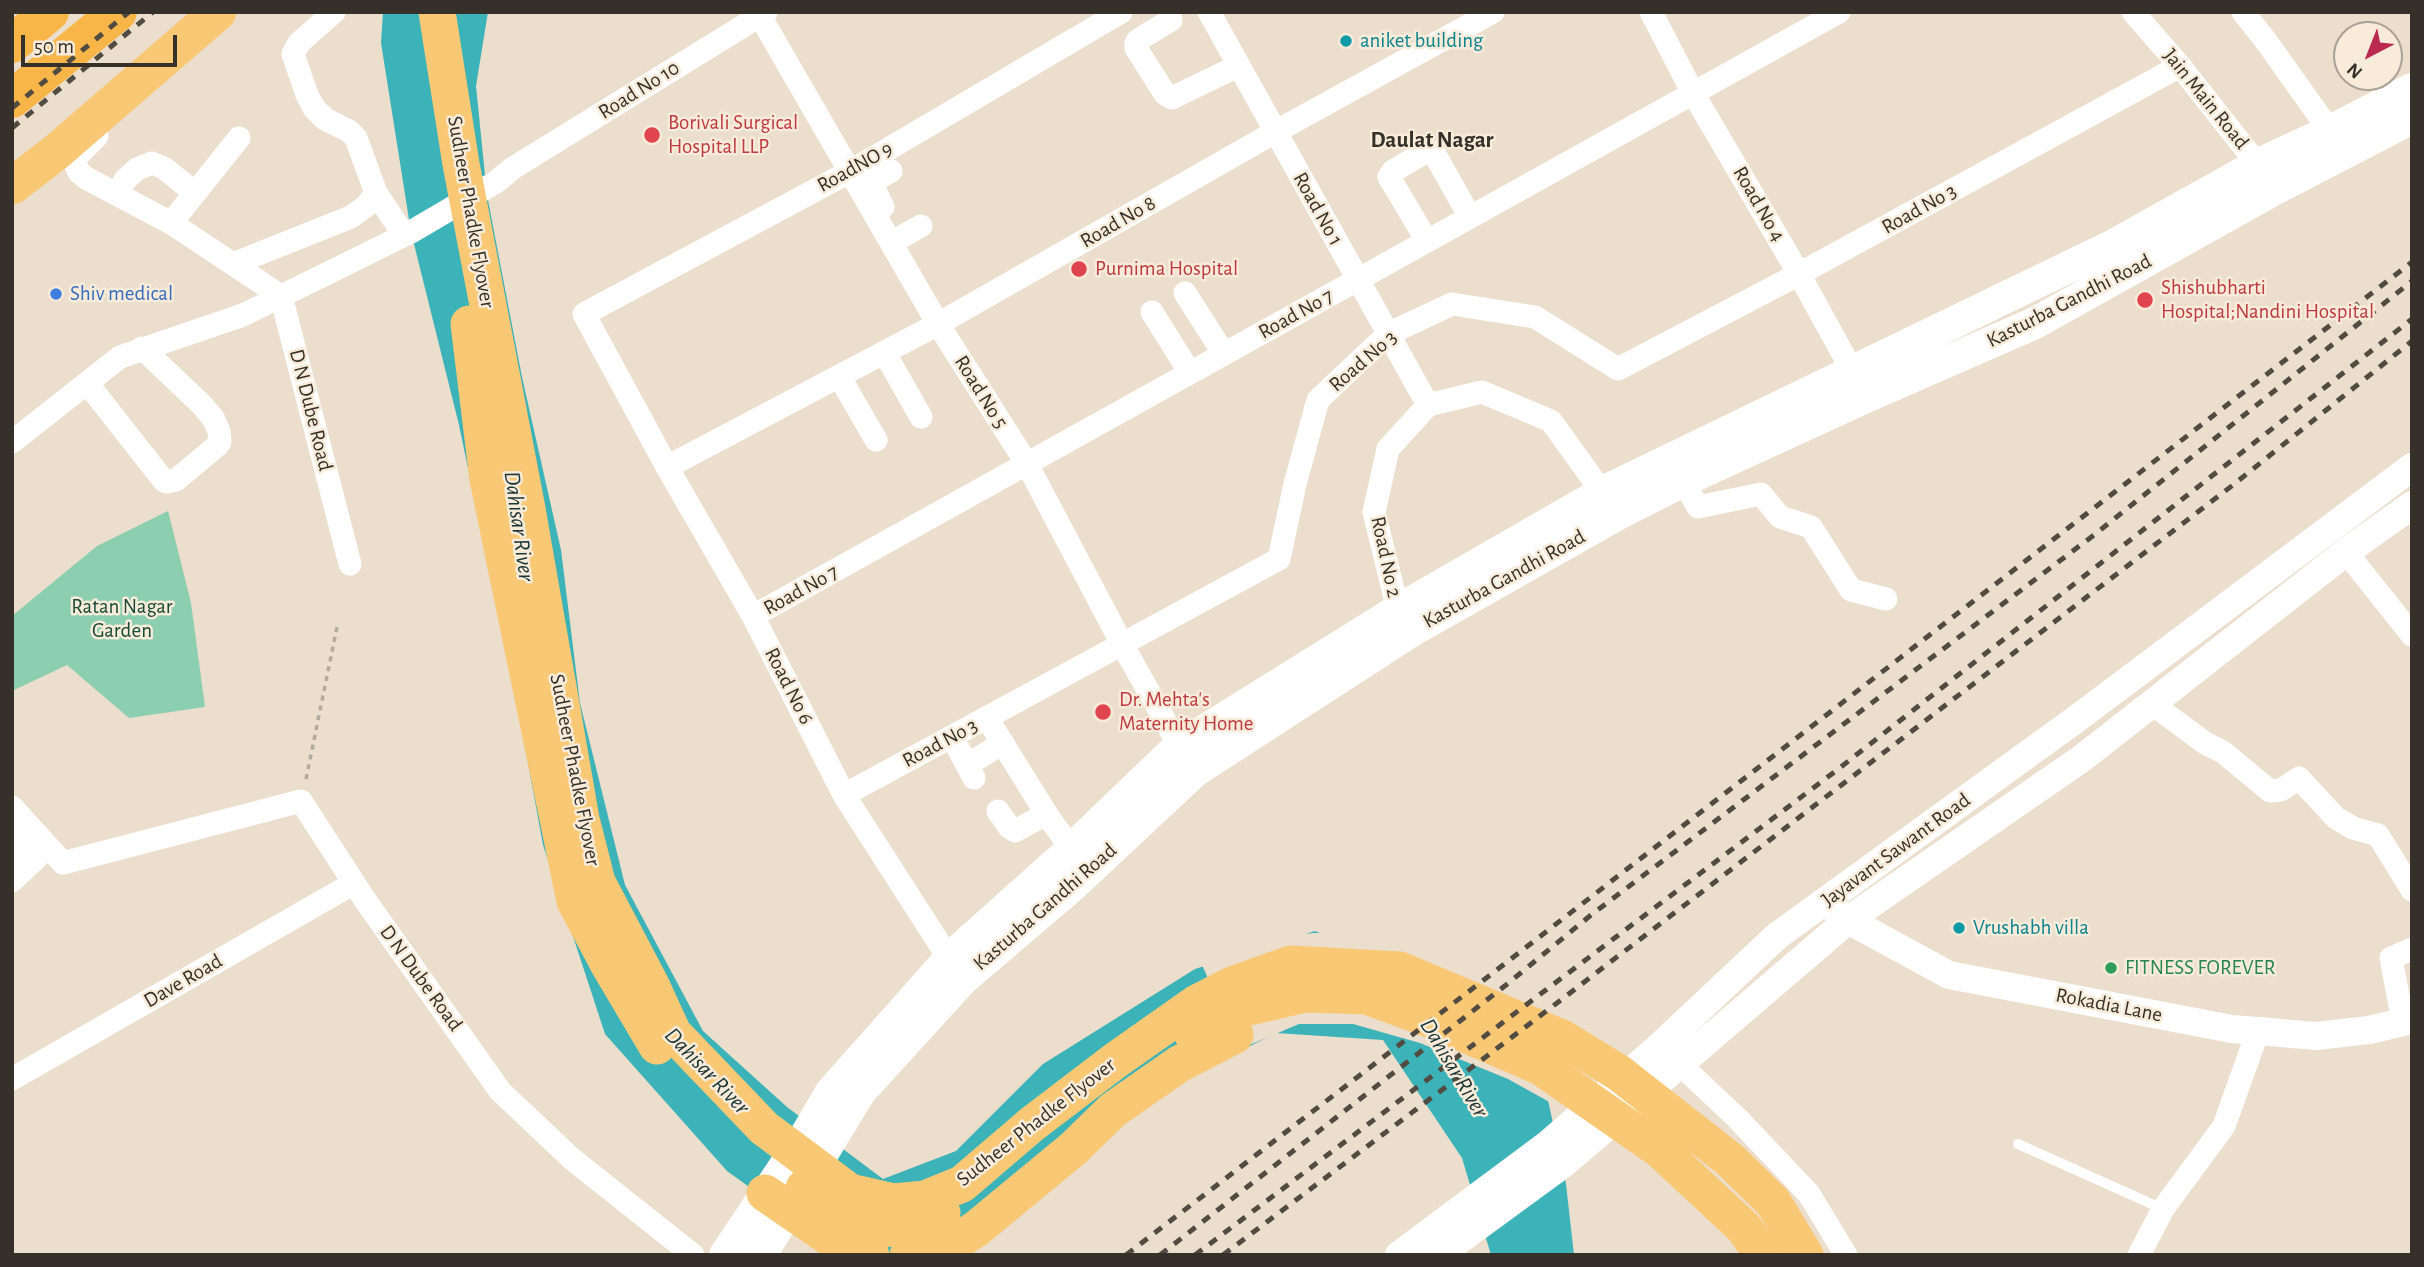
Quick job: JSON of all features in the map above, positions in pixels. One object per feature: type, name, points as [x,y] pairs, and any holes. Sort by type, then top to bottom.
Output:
[{"type":"highway","points":[[12,44],[50,12]]},
{"type":"highway","points":[[12,99],[118,12]]},
{"type":"main road","points":[[12,186],[55,153],[218,12]]},
{"type":"main road","name":"Sudheer Phadke Flyover","points":[[417,12],[466,301],[488,479],[575,901],[657,1046],[747,1146],[849,1220],[884,1229],[915,1223],[959,1207],[1060,1122],[1115,1080],[1199,1029],[1298,979],[1366,996],[1437,1022],[1541,1067],[1659,1149],[1744,1228],[1763,1255]]},
{"type":"main road","name":"Sudheer Phadke Flyover","points":[[437,12],[461,164],[527,509],[581,819],[597,882],[673,1032],[764,1128],[850,1192],[894,1202],[925,1199],[962,1184],[1074,1092],[1197,1003],[1232,985],[1400,970],[1562,1038],[1619,1073],[1670,1084],[1730,1160],[1773,1202],[1805,1255]]},
{"type":"main road","name":"Kasturba Gandhi Road","points":[[2336,143],[2412,89]]},
{"type":"main road","name":"Kasturba Gandhi Road","points":[[1611,503],[1683,481],[2040,281],[2112,246],[2336,143],[2412,118]]},
{"type":"main road","name":"Kasturba Gandhi Road","points":[[761,1255],[777,1202],[824,1127],[860,1092],[956,969],[1186,759],[1405,620],[1611,503],[1859,384],[2035,323],[2267,177]]},
{"type":"main road","points":[[2040,281],[2054,313]]},
{"type":"main road","points":[[824,1127],[882,1186],[900,1189],[933,1182],[1000,1128],[1041,1087],[1100,1041],[1201,978],[1248,961],[1269,960],[1298,979],[1273,1018],[1224,1040],[1179,1065],[1113,1110],[1074,1148],[976,1229],[947,1247],[908,1255]]},
{"type":"main road","points":[[730,1245],[777,1202],[842,1246],[871,1255]]},
{"type":"street","points":[[235,12],[77,156],[75,163],[86,178],[171,223],[281,296]]},
{"type":"street","points":[[334,12],[299,43],[293,54],[314,108],[325,119],[349,131],[356,138],[376,193],[408,233]]},
{"type":"street","name":"RoadNO 9","points":[[584,314],[878,168],[1121,12]]},
{"type":"street","points":[[1169,12],[1171,20],[1136,43],[1165,94],[1171,98],[1238,66]]},
{"type":"street","name":"Road No 1","points":[[1209,12],[1428,405]]},
{"type":"street","name":"Road No 8","points":[[667,467],[888,359],[938,324],[1493,12]]},
{"type":"street","name":"Road No 4","points":[[1651,12],[1693,93],[1799,274],[1859,384]]},
{"type":"street","name":"Road No 7","points":[[753,616],[1027,464],[1221,350],[1358,280],[1424,237],[1839,12]]},
{"type":"street","name":"Jain Main Road","points":[[2133,12],[2180,66],[2267,177]]},
{"type":"street","points":[[2243,12],[2336,143]]},
{"type":"street","name":"Road No 5","points":[[763,14],[878,168],[887,223],[938,324],[1027,464],[1186,759]]},
{"type":"street","name":"Road No 10","points":[[12,442],[120,357],[243,315],[408,233],[763,14]]},
{"type":"street","name":"Road No 3","points":[[844,795],[1279,559],[1295,484],[1318,400],[1388,334],[1452,304],[1535,317],[1618,369],[1799,274],[2180,66]]},
{"type":"street","points":[[171,223],[239,138]]},
{"type":"street","points":[[1424,237],[1389,177],[1393,171],[1427,151],[1434,153],[1468,213]]},
{"type":"street","points":[[117,194],[125,180],[137,169],[152,163],[164,168],[195,193]]},
{"type":"street","points":[[233,264],[351,217],[366,206],[376,193]]},
{"type":"street","points":[[887,223],[921,226]]},
{"type":"street","points":[[1185,293],[1221,350]]},
{"type":"street","name":"D N Dube Road","points":[[281,296],[350,564]]},
{"type":"street","points":[[1152,313],[1188,369]]},
{"type":"street","name":"Road No 6","points":[[584,314],[667,467],[753,616],[844,795],[956,969]]},
{"type":"street","points":[[87,383],[164,481],[176,480],[218,445],[219,431],[213,418],[201,404],[142,348]]},
{"type":"street","points":[[888,359],[921,417]]},
{"type":"street","points":[[843,383],[876,440]]},
{"type":"street","points":[[1428,405],[1482,392],[1551,421],[1611,503]]},
{"type":"street","name":"Road No 2","points":[[1405,620],[1374,512],[1388,449],[1428,405]]},
{"type":"street","name":"Jayavant Sawant Road","points":[[1555,1154],[1660,1046],[1777,936],[2079,717],[2412,467]]},
{"type":"street","points":[[1683,481],[1698,507],[1761,494],[1780,517],[1811,527],[1851,590],[1886,599]]},
{"type":"street","name":"Jayavant Sawant Road","points":[[1399,1255],[1445,1241],[1555,1154],[1670,1084],[1848,920],[2081,759],[2346,552],[2412,505]]},
{"type":"street","points":[[2346,552],[2412,635]]},
{"type":"street","points":[[2152,704],[2205,743],[2223,752],[2270,791],[2281,790],[2299,778],[2336,818],[2353,828],[2378,835],[2412,890]]},
{"type":"street","points":[[987,718],[1046,814],[1067,866]]},
{"type":"street","points":[[952,737],[971,771],[1003,743]]},
{"type":"street","points":[[12,807],[63,863],[301,801]]},
{"type":"street","name":"D N Dube Road","points":[[301,801],[500,1091],[572,1159],[693,1255]]},
{"type":"street","points":[[998,811],[1015,831],[1046,814]]},
{"type":"street","points":[[12,833],[23,847],[21,854],[12,861]]},
{"type":"street","points":[[12,881],[48,847]]},
{"type":"street","name":"Dave Road","points":[[12,1079],[355,883]]},
{"type":"street","name":"Rokadia Lane","points":[[1825,902],[1848,920],[1949,975],[2218,1026],[2258,1031],[2316,1036],[2369,1030],[2407,1021]]},
{"type":"street","points":[[2407,1021],[2390,958],[2412,949]]},
{"type":"street","points":[[2138,1255],[2163,1209],[2224,1126],[2258,1031]]},
{"type":"street","points":[[1660,1046],[1670,1084],[1738,1119],[1809,1194],[1846,1255]]},
{"type":"lane","points":[[2018,1144],[2163,1209]]},
{"type":"path","points":[[301,801],[337,627]]},
{"type":"green space","name":"Ratan Nagar Garden","points":[[168,511],[191,603],[205,707],[129,718],[67,665],[12,691],[12,616],[97,546]]},
{"type":"water","name":"Dahisar River","points":[[383,12],[488,12],[476,86],[487,195],[522,377],[561,550],[580,703],[625,885],[703,1031],[787,1107],[883,1179],[956,1151],[1043,1064],[1195,969],[1315,931],[1452,979],[1545,1086],[1566,1184],[1574,1255],[1491,1255],[1462,1158],[1383,1040],[1276,1033],[1188,1077],[943,1255],[847,1255],[727,1171],[605,1034],[543,845],[518,709],[459,425],[411,232],[381,43]]},
{"type":"pier","points":[[1328,932],[1454,976],[1548,1084],[1553,1104],[1508,1079],[1420,1043],[1353,1024],[1299,1024],[1240,1049],[1202,965],[1289,935]]},
{"type":"railway","points":[[12,108],[129,12]]},
{"type":"railway","points":[[12,128],[153,12]]},
{"type":"railway","points":[[1126,1255],[2412,262]]},
{"type":"railway","points":[[1160,1255],[1506,985],[1591,915],[2094,535],[2412,281]]},
{"type":"railway","points":[[1195,1255],[1837,770],[2412,319]]},
{"type":"railway","points":[[1223,1255],[2233,485],[2412,341]]},
{"type":"place","name":"aniket building","points":[[1346,41]]},
{"type":"place","name":"Borivali Surgical Hospital LLP","points":[[652,135]]},
{"type":"place","name":"Purnima Hospital","points":[[1079,269]]},
{"type":"place","name":"Shiv medical","points":[[56,294]]},
{"type":"place","name":"Shishubharti Hospital;Nandini Hospital","points":[[2145,300]]},
{"type":"place","name":"Dr. Mehta's Maternity Home","points":[[1103,712]]},
{"type":"place","name":"Vrushabh villa","points":[[1959,928]]},
{"type":"place","name":"FITNESS FOREVER","points":[[2111,968]]},
{"type":"district","name":"Daulat Nagar","points":[[1432,140]]}]
